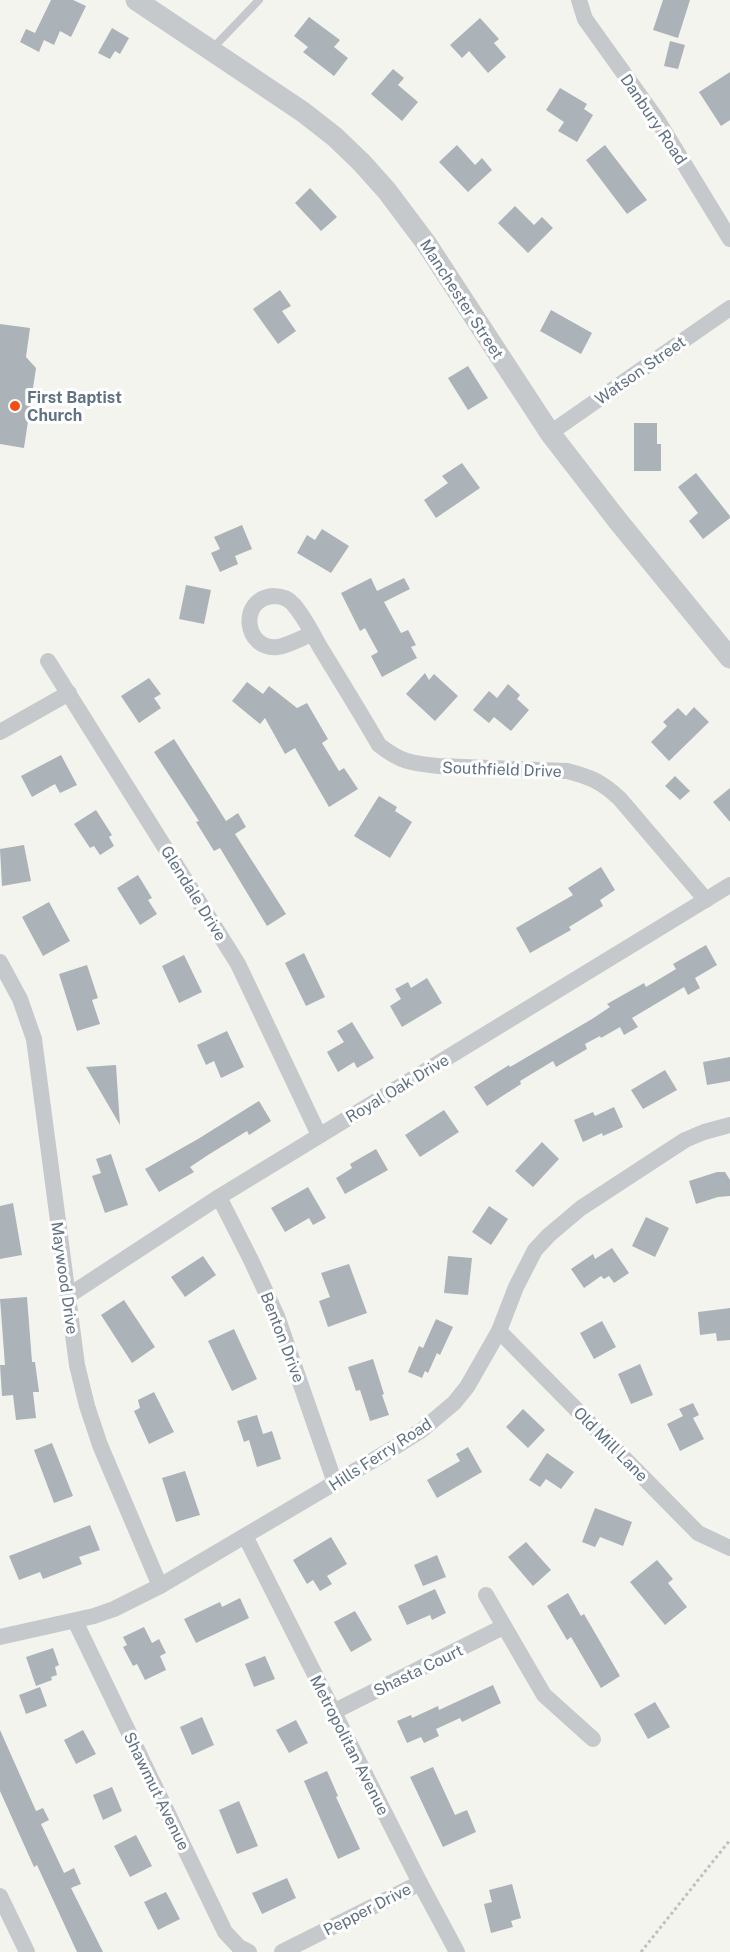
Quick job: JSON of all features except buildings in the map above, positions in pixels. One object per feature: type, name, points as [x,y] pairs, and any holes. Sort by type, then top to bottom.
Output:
[{"type":"street","name":"Manchester Street","points":[[136,0],[303,112],[335,137],[362,163],[387,191],[426,243],[550,433],[618,521],[730,658]]},
{"type":"street","name":"Danbury Road","points":[[579,0],[585,19],[658,121],[730,239]]},
{"type":"street","name":"Watson Street","points":[[550,433],[730,308]]},
{"type":"street","name":"Southfield Drive","points":[[312,634],[379,745],[396,758],[416,764],[567,771],[586,776],[605,786],[620,799],[706,900]]},
{"type":"street","name":"Glendale Drive","points":[[48,661],[238,964],[319,1136]]},
{"type":"street","points":[[0,732],[69,693]]},
{"type":"street","name":"Royal Oak Drive","points":[[68,1296],[219,1197],[730,885]]},
{"type":"street","name":"Maywood Drive","points":[[0,962],[20,999],[34,1039],[68,1296],[78,1365],[87,1406],[100,1445],[160,1586]]},
{"type":"street","name":"Hills Ferry Road","points":[[0,1637],[75,1621],[114,1609],[160,1586],[422,1430],[454,1403],[467,1386],[499,1330],[516,1287],[535,1250],[564,1221],[685,1140],[730,1125]]},
{"type":"street","name":"Benton Drive","points":[[219,1197],[277,1316],[335,1483]]},
{"type":"street","name":"Old Mill Lane","points":[[499,1330],[698,1533],[730,1548]]},
{"type":"street","name":"Metropolitan Avenue","points":[[245,1536],[457,1952]]},
{"type":"street","points":[[486,1595],[503,1628],[544,1695],[593,1740]]},
{"type":"street","name":"Shawmut Avenue","points":[[75,1621],[225,1932],[238,1947],[249,1952]]},
{"type":"street","name":"Shasta Court","points":[[333,1712],[503,1628]]},
{"type":"street","name":"Pepper Drive","points":[[282,1952],[420,1883]]},
{"type":"street","points":[[0,1896],[27,1952]]},
{"type":"lane","points":[[211,50],[259,0]]},
{"type":"path","points":[[641,1952],[730,1840]]},
{"type":"place","name":"First Baptist Church","points":[[15,406]]}]
